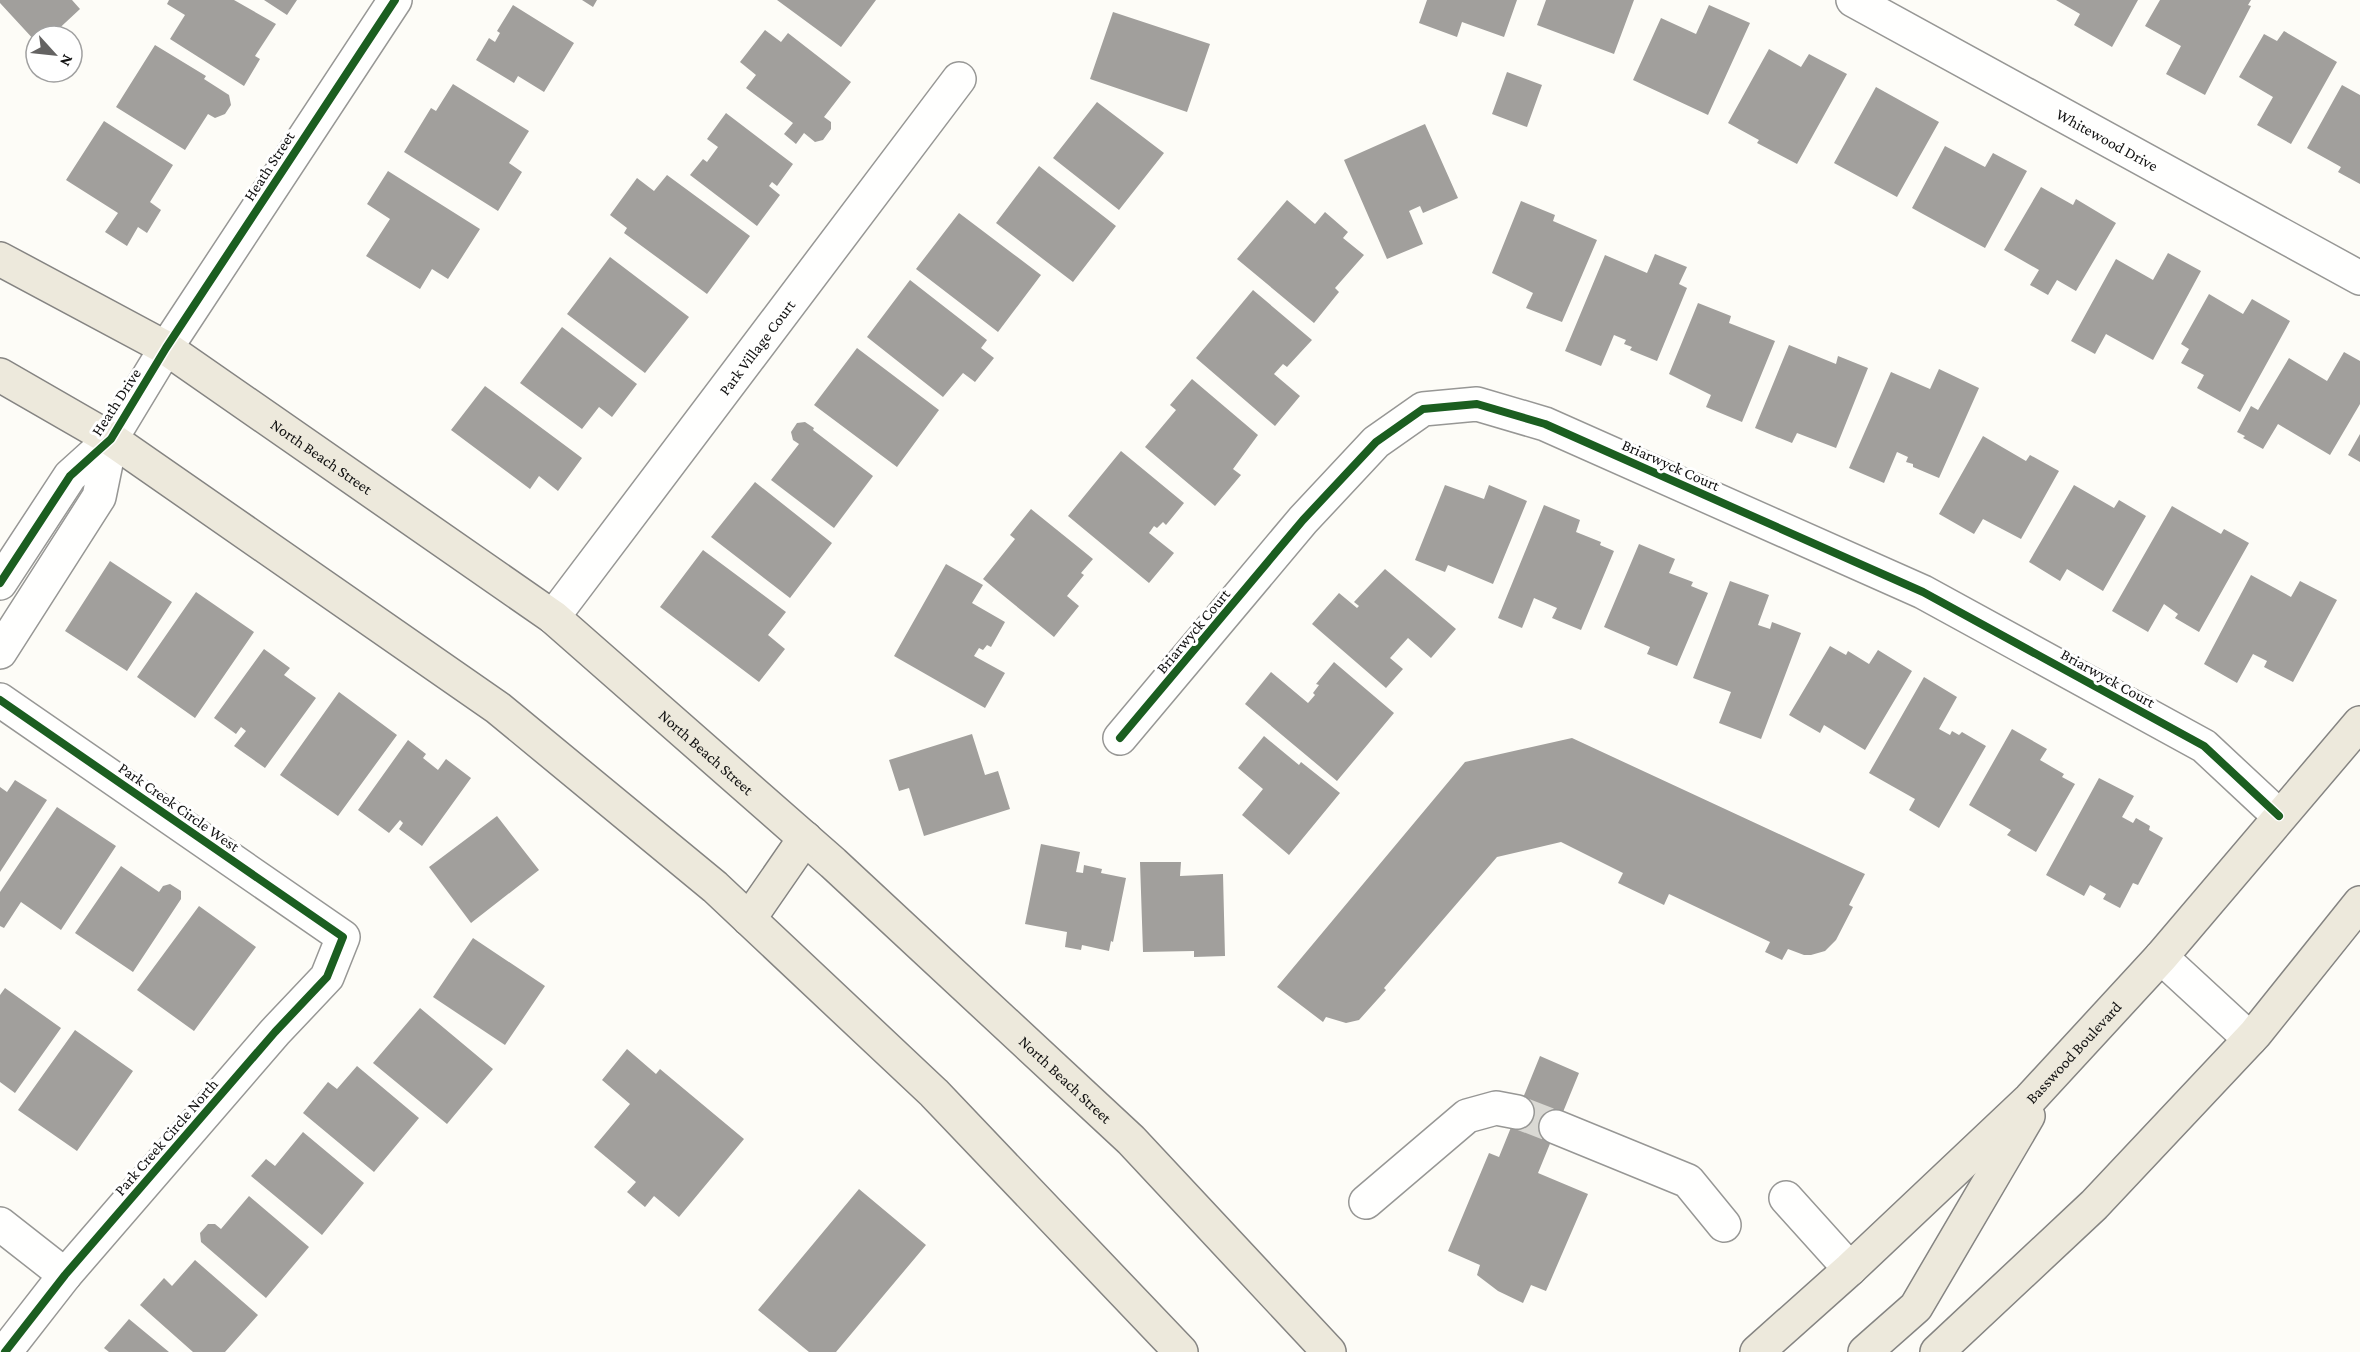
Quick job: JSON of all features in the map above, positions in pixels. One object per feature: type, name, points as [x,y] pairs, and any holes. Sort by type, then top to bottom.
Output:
[{"type":"main road","name":"North Beach Street","points":[[0,259],[166,348],[553,617],[805,838],[1131,1140],[1329,1352]]},
{"type":"main road","points":[[0,375],[111,439],[498,708],[715,887],[934,1093],[1181,1352]]},
{"type":"main road","name":"Basswood Boulevard","points":[[1757,1352],[1850,1269],[2030,1099],[2161,957],[2360,723]]},
{"type":"main road","points":[[749,919],[805,838]]},
{"type":"main road","points":[[1937,1352],[2094,1205],[2250,1039],[2360,903]]},
{"type":"main road","points":[[1865,1352],[1916,1307],[2050,1078]]},
{"type":"street","name":"Heath Street","points":[[166,348],[395,0]]},
{"type":"street","name":"Whitewood Drive","points":[[1853,0],[2360,278]]},
{"type":"street","name":"Park Village Court","points":[[553,617],[959,79]]},
{"type":"street","name":"Heath Drive","points":[[0,583],[70,476],[111,439],[166,348]]},
{"type":"street","name":"Briarwyck Court","points":[[1120,738],[1304,520],[1376,442],[1424,410],[1477,404],[1545,424],[1923,592],[2204,746],[2279,816]]},
{"type":"street","name":"Heath Drive","points":[[0,652],[99,497],[111,439]]},
{"type":"street","name":"Park Creek Circle West","points":[[0,700],[343,938]]},
{"type":"street","name":"Park Creek Circle North","points":[[5,1352],[65,1275],[275,1032],[327,977],[343,938]]},
{"type":"street","points":[[2161,957],[2250,1039]]},
{"type":"street","points":[[1366,1202],[1467,1116],[1496,1108],[1517,1112]]},
{"type":"street","points":[[1556,1127],[1688,1181],[1724,1225]]},
{"type":"street","points":[[1786,1198],[1850,1269]]},
{"type":"street","points":[[0,1224],[65,1275]]},
{"type":"building","points":[[0,0],[72,0],[80,9],[64,24],[24,24],[24,29],[0,3]]},
{"type":"building","points":[[169,0],[234,0],[276,24],[255,56],[260,59],[244,86],[170,39],[185,15],[167,4]]},
{"type":"building","points":[[264,0],[297,0],[287,15]]},
{"type":"building","points":[[582,0],[597,0],[593,7]]},
{"type":"building","points":[[777,0],[876,0],[841,47]]},
{"type":"building","points":[[1427,0],[1517,0],[1504,37],[1462,22],[1457,37],[1419,23]]},
{"type":"building","points":[[1546,0],[1634,0],[1614,54],[1537,25]]},
{"type":"building","points":[[2056,0],[2138,0],[2112,47],[2074,25],[2080,14]]},
{"type":"building","points":[[2160,0],[2251,0],[2248,5],[2251,6],[2205,95],[2166,74],[2181,46],[2145,26]]},
{"type":"building","points":[[513,5],[574,43],[544,92],[518,76],[514,83],[476,60],[489,38],[495,42],[500,33],[497,31]]},
{"type":"building","points":[[1709,5],[1750,23],[1708,115],[1633,80],[1661,18],[1696,34]]},
{"type":"building","points":[[1113,12],[1210,44],[1187,112],[1090,79]]},
{"type":"building","points":[[765,30],[781,42],[788,33],[851,82],[824,117],[831,122],[831,129],[823,140],[815,142],[804,133],[796,144],[784,134],[793,123],[746,88],[756,75],[740,62]]},
{"type":"building","points":[[2284,31],[2337,62],[2291,144],[2257,125],[2273,97],[2239,77],[2264,34],[2277,41]]},
{"type":"building","points":[[155,45],[206,76],[204,79],[229,95],[231,105],[225,114],[215,118],[208,114],[185,150],[116,107]]},
{"type":"building","points":[[1769,49],[1801,67],[1809,54],[1847,74],[1797,164],[1757,143],[1759,140],[1728,123]]},
{"type":"building","points":[[1507,72],[1542,85],[1527,127],[1492,114]]},
{"type":"building","points":[[453,84],[529,131],[509,163],[522,172],[498,211],[404,152],[431,108],[436,111]]},
{"type":"building","points":[[2342,85],[2360,95],[2360,184],[2338,172],[2341,167],[2307,148]]},
{"type":"building","points":[[1876,87],[1939,122],[1897,197],[1834,163]]},
{"type":"building","points":[[1097,102],[1164,153],[1119,210],[1053,158]]},
{"type":"building","points":[[726,113],[793,164],[777,186],[772,182],[769,186],[780,195],[757,226],[690,175],[703,159],[707,162],[718,147],[707,139]]},
{"type":"building","points":[[104,121],[173,165],[150,202],[161,210],[147,233],[138,227],[127,246],[105,232],[118,213],[66,180]]},
{"type":"building","points":[[1425,124],[1458,198],[1423,213],[1420,206],[1409,211],[1423,244],[1387,259],[1344,160]]},
{"type":"building","points":[[1945,146],[1985,167],[1993,153],[2027,171],[1985,248],[1912,208]]},
{"type":"building","points":[[1039,166],[1116,226],[1073,282],[996,223]]},
{"type":"building","points":[[388,171],[480,229],[448,279],[432,269],[420,289],[366,256],[390,219],[367,204]]},
{"type":"building","points":[[667,175],[750,236],[707,294],[624,233],[627,228],[610,215],[637,178],[654,191]]},
{"type":"building","points":[[2041,187],[2073,205],[2076,199],[2116,223],[2076,291],[2057,280],[2048,295],[2030,285],[2039,270],[2004,250]]},
{"type":"building","points":[[1287,200],[1315,224],[1325,212],[1348,232],[1343,238],[1364,255],[1335,288],[1339,292],[1314,323],[1237,259]]},
{"type":"building","points":[[1521,201],[1555,215],[1553,221],[1597,240],[1562,322],[1526,308],[1533,293],[1492,273]]},
{"type":"building","points":[[959,213],[1041,275],[998,332],[916,269]]},
{"type":"building","points":[[2168,253],[2201,271],[2153,360],[2106,334],[2095,354],[2071,341],[2116,259],[2153,280]]},
{"type":"building","points":[[1655,254],[1687,267],[1679,284],[1687,288],[1657,361],[1630,350],[1632,347],[1624,344],[1626,340],[1614,335],[1601,366],[1565,351],[1605,255],[1647,273]]},
{"type":"building","points":[[610,257],[689,317],[645,373],[567,314]]},
{"type":"building","points":[[910,280],[987,340],[981,348],[994,358],[975,382],[963,373],[943,397],[867,337]]},
{"type":"building","points":[[1253,290],[1312,340],[1287,367],[1283,364],[1274,374],[1300,396],[1275,426],[1196,358]]},
{"type":"building","points":[[2209,294],[2243,314],[2252,299],[2290,321],[2240,412],[2197,388],[2204,375],[2181,363],[2189,349],[2181,344]]},
{"type":"building","points":[[1698,303],[1731,316],[1729,323],[1775,341],[1742,422],[1706,407],[1711,395],[1669,374]]},
{"type":"building","points":[[562,327],[637,384],[612,417],[599,407],[582,429],[520,383]]},
{"type":"building","points":[[1789,345],[1836,364],[1838,356],[1868,368],[1836,448],[1797,433],[1792,443],[1755,428]]},
{"type":"building","points":[[857,348],[939,410],[897,467],[814,405]]},
{"type":"building","points":[[2344,352],[2360,361],[2360,404],[2330,455],[2278,424],[2263,449],[2237,432],[2251,406],[2258,410],[2289,358],[2327,381]]},
{"type":"building","points":[[1939,369],[1979,388],[1939,478],[1913,467],[1913,464],[1906,462],[1908,457],[1897,452],[1884,483],[1849,468],[1891,372],[1930,389]]},
{"type":"building","points":[[1192,379],[1258,435],[1233,469],[1241,475],[1215,506],[1145,447],[1176,410],[1170,405]]},
{"type":"building","points":[[485,386],[582,458],[558,491],[539,476],[530,489],[451,430]]},
{"type":"building","points":[[805,422],[873,476],[834,528],[771,480],[799,444],[793,440],[791,432],[797,423]]},
{"type":"building","points":[[2360,434],[2360,462],[2348,455]]},
{"type":"building","points":[[1983,436],[2026,461],[2030,455],[2059,471],[2021,539],[1983,519],[1974,534],[1939,514]]},
{"type":"building","points":[[1121,451],[1184,503],[1166,525],[1163,522],[1157,528],[1154,526],[1149,533],[1174,553],[1149,583],[1068,516]]},
{"type":"building","points":[[755,482],[832,543],[790,598],[711,537]]},
{"type":"building","points":[[1445,485],[1484,499],[1489,485],[1527,501],[1493,584],[1448,565],[1445,572],[1415,560]]},
{"type":"building","points":[[2074,485],[2114,508],[2119,500],[2146,516],[2103,591],[2067,569],[2060,581],[2029,562]]},
{"type":"building","points":[[1544,505],[1580,520],[1576,532],[1601,542],[1600,545],[1614,551],[1581,630],[1552,618],[1557,608],[1534,598],[1522,628],[1498,618]]},
{"type":"building","points":[[2172,506],[2221,534],[2224,529],[2249,543],[2199,632],[2175,618],[2178,614],[2164,604],[2148,632],[2112,611]]},
{"type":"building","points":[[1031,509],[1093,559],[1081,573],[1084,575],[1067,596],[1079,606],[1054,637],[983,579],[1015,539],[1010,535]]},
{"type":"building","points":[[1639,544],[1675,559],[1669,573],[1693,582],[1691,586],[1708,593],[1677,666],[1647,654],[1650,647],[1604,627]]},
{"type":"building","points":[[703,550],[786,612],[768,635],[785,649],[759,682],[660,607]]},
{"type":"building","points":[[110,561],[172,602],[127,671],[65,631]]},
{"type":"building","points":[[946,564],[983,585],[972,603],[1005,622],[991,647],[987,645],[983,650],[979,648],[974,656],[1005,673],[985,708],[894,656]]},
{"type":"building","points":[[1385,569],[1456,629],[1431,658],[1408,638],[1390,658],[1403,669],[1386,688],[1312,624],[1339,593],[1357,608],[1359,606],[1354,602]]},
{"type":"building","points":[[2251,575],[2291,597],[2300,581],[2337,600],[2293,682],[2264,667],[2267,661],[2253,654],[2237,683],[2204,664]]},
{"type":"building","points":[[1730,581],[1769,595],[1758,625],[1770,629],[1772,622],[1801,633],[1761,739],[1719,723],[1731,692],[1693,678]]},
{"type":"building","points":[[196,592],[254,632],[195,718],[137,677]]},
{"type":"building","points":[[1830,646],[1846,655],[1848,651],[1869,664],[1878,650],[1912,671],[1865,750],[1824,725],[1820,733],[1789,715]]},
{"type":"building","points":[[264,649],[290,668],[284,675],[316,698],[265,768],[234,746],[246,731],[241,727],[236,734],[214,718]]},
{"type":"building","points":[[1334,662],[1394,713],[1337,781],[1245,704],[1271,672],[1308,703],[1315,695],[1313,693],[1319,685],[1316,684]]},
{"type":"building","points":[[1924,677],[1957,697],[1939,729],[1950,735],[1952,731],[1959,735],[1962,732],[1986,746],[1939,828],[1909,810],[1915,799],[1869,773]]},
{"type":"building","points":[[339,692],[397,735],[338,816],[280,775]]},
{"type":"building","points":[[2012,729],[2047,749],[2040,760],[2064,774],[2062,777],[2075,784],[2036,852],[2007,835],[2011,830],[1969,805]]},
{"type":"building","points":[[972,734],[985,775],[998,771],[1010,809],[924,836],[909,788],[899,791],[889,760]]},
{"type":"building","points":[[1264,736],[1299,765],[1301,762],[1340,793],[1289,855],[1242,815],[1263,789],[1238,768]]},
{"type":"building","points":[[1572,738],[1865,874],[1849,905],[1853,907],[1836,940],[1825,951],[1811,955],[1788,949],[1782,960],[1765,952],[1770,942],[1669,894],[1664,905],[1618,883],[1623,873],[1561,842],[1497,857],[1359,1020],[1346,1023],[1326,1017],[1323,1022],[1277,987],[1465,762]]},
{"type":"building","points":[[408,740],[426,754],[423,758],[438,770],[446,759],[471,778],[422,846],[399,829],[403,823],[400,820],[389,833],[358,810]]},
{"type":"building","points":[[2099,778],[2134,796],[2122,817],[2133,823],[2136,818],[2150,826],[2149,830],[2163,838],[2138,885],[2133,883],[2120,908],[2103,899],[2106,894],[2090,885],[2084,896],[2046,875]]},
{"type":"building","points":[[15,780],[47,800],[0,872],[0,787],[7,792]]},
{"type":"building","points":[[57,807],[116,846],[61,930],[21,902],[4,928],[0,926],[0,892]]},
{"type":"building","points":[[497,816],[539,870],[471,923],[429,867]]},
{"type":"building","points":[[1041,844],[1080,852],[1076,872],[1083,873],[1084,865],[1102,869],[1101,873],[1126,878],[1113,942],[1111,941],[1109,951],[1082,945],[1081,950],[1065,947],[1067,932],[1025,924]]},
{"type":"building","points":[[1140,862],[1181,862],[1180,876],[1223,874],[1225,956],[1194,957],[1194,951],[1143,952]]},
{"type":"building","points":[[121,866],[159,892],[163,886],[170,884],[181,891],[181,899],[133,972],[75,933]]},
{"type":"building","points":[[199,906],[256,947],[194,1031],[137,990]]},
{"type":"building","points":[[473,938],[545,986],[505,1045],[433,997]]},
{"type":"building","points":[[5,988],[61,1028],[15,1093],[0,1082],[0,995]]},
{"type":"building","points":[[420,1008],[493,1069],[447,1124],[373,1063]]},
{"type":"building","points":[[75,1030],[133,1071],[77,1151],[18,1110]]},
{"type":"building","points":[[627,1049],[656,1074],[660,1069],[744,1139],[679,1217],[654,1196],[645,1207],[627,1192],[636,1182],[594,1147],[630,1104],[602,1080]]},
{"type":"building","points":[[1540,1056],[1579,1073],[1538,1173],[1588,1194],[1546,1291],[1531,1285],[1523,1303],[1498,1291],[1477,1275],[1480,1265],[1448,1251],[1489,1153],[1499,1157]]},
{"type":"building","points":[[357,1066],[419,1118],[374,1172],[303,1113],[328,1082],[337,1089]]},
{"type":"building","points":[[303,1132],[364,1183],[322,1235],[251,1176],[266,1159],[275,1166]]},
{"type":"building","points":[[859,1189],[926,1245],[836,1352],[809,1352],[758,1310]]},
{"type":"building","points":[[249,1196],[309,1247],[266,1298],[201,1242],[200,1233],[208,1224],[215,1224],[221,1229]]},
{"type":"building","points":[[195,1260],[258,1315],[225,1352],[193,1352],[140,1305],[164,1278],[172,1286]]},
{"type":"building","points":[[129,1319],[169,1352],[109,1352],[104,1348]]},
{"type":"tunnel","points":[[1517,1112],[1556,1127]]},
{"type":"cycle path","points":[[0,583],[70,476],[111,439],[166,348],[395,0]]},
{"type":"cycle path","points":[[1120,738],[1303,520],[1376,442],[1423,409],[1477,404],[1545,424],[1923,592],[2204,746],[2279,816]]},
{"type":"cycle path","points":[[0,700],[343,937],[327,977],[275,1032],[65,1275],[5,1352]]}]
